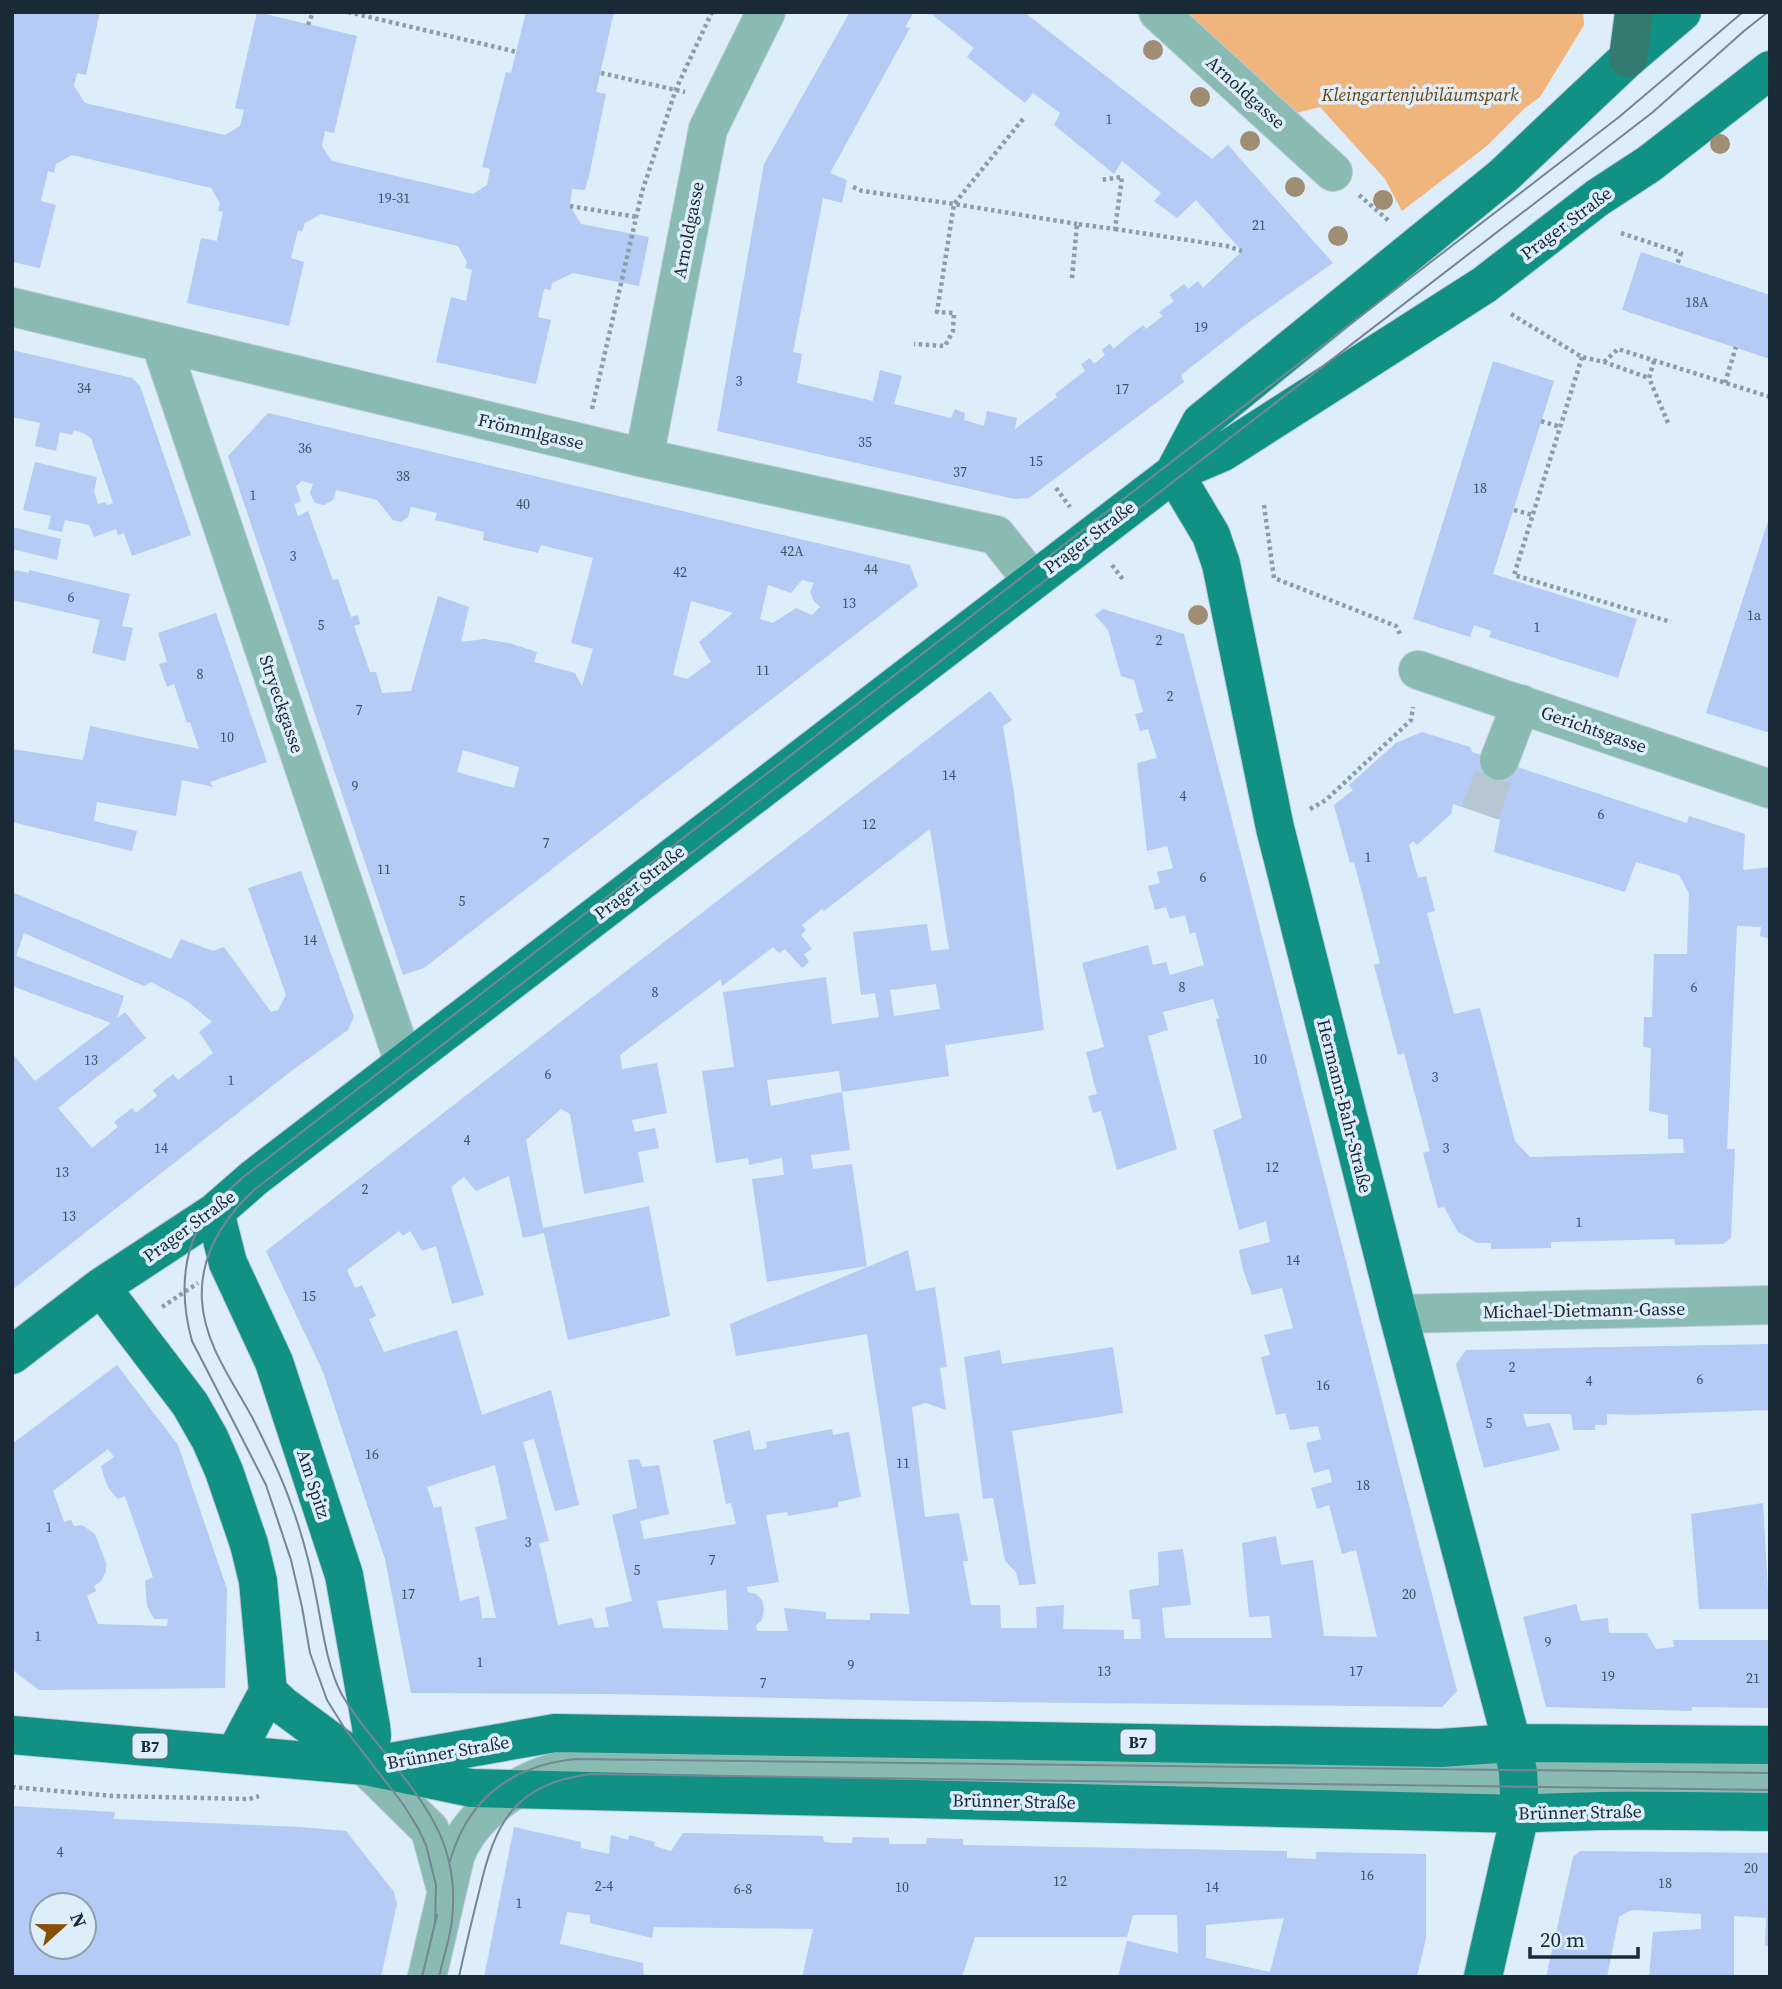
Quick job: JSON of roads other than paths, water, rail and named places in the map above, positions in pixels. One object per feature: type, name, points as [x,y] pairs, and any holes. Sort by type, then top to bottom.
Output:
[{"type":"highway","points":[[1628,58],[1634,12]]},
{"type":"main road","name":"Prager Straße","points":[[1174,472],[1201,422],[1502,177],[1628,58],[1682,12]]},
{"type":"main road","name":"Prager Straße","points":[[101,1287],[215,1212],[254,1178],[1174,472],[1223,452],[1484,285],[1597,198],[1649,164],[1770,70]]},
{"type":"main road","name":"Hermann-Bahr-Straße","points":[[1174,472],[1211,535],[1221,564],[1275,828],[1517,1779]]},
{"type":"main road","name":"Am Spitz","points":[[215,1212],[228,1264],[274,1362],[344,1575],[371,1726],[372,1736],[365,1766]]},
{"type":"main road","points":[[12,1355],[101,1287],[190,1404],[210,1438],[249,1544],[258,1581],[268,1692],[235,1754]]},
{"type":"main road","points":[[268,1692],[365,1766]]},
{"type":"main road","name":"Brünner Straße","points":[[365,1766],[555,1733],[1440,1748],[1517,1779],[1609,1810],[1770,1812]]},
{"type":"main road","name":"B7","points":[[12,1735],[365,1766]]},
{"type":"main road","name":"Brünner Straße","points":[[1517,1779],[1770,1745]]},
{"type":"main road","name":"Brünner Straße","points":[[365,1766],[471,1788],[516,1789]]},
{"type":"main road","points":[[1483,1977],[1517,1779]]},
{"type":"street","name":"Arnoldgasse","points":[[644,458],[708,129],[766,12]]},
{"type":"street","name":"Arnoldgasse","points":[[1158,12],[1333,172]]},
{"type":"street","name":"Frömmlgasse","points":[[12,307],[644,458],[996,535],[1032,580]]},
{"type":"street","name":"Stryeckgasse","points":[[161,344],[404,1063]]},
{"type":"street","name":"Gerichtsgasse","points":[[1418,670],[1770,789]]},
{"type":"street","points":[[1499,761],[1521,704]]},
{"type":"street","name":"Michael-Dietmann-Gasse","points":[[1398,1314],[1770,1305]]},
{"type":"street","points":[[365,1766],[430,1830],[447,1891]]},
{"type":"street","points":[[427,1977],[458,1848],[480,1819],[516,1789],[559,1770],[597,1766],[1517,1779]]},
{"type":"street","name":"Brünner Straße","points":[[1517,1779],[1770,1781]]},
{"type":"tunnel","points":[[1480,813],[1499,761]]},
{"type":"tram line","points":[[435,1924],[436,1885],[426,1845],[403,1804],[345,1729],[327,1700],[310,1653],[291,1560],[266,1485],[192,1341],[185,1305],[186,1270],[189,1253],[203,1220],[217,1201],[242,1178],[1619,117],[1743,12]]},
{"type":"tram line","points":[[439,1977],[452,1920],[451,1870],[446,1849],[438,1829],[415,1792],[356,1717],[341,1693],[329,1660],[306,1552],[287,1493],[263,1438],[221,1362],[208,1332],[202,1301],[204,1269],[223,1226],[254,1190],[1653,112],[1768,12]]},
{"type":"tram line","points":[[450,1861],[468,1819],[495,1789],[531,1769],[575,1759],[1770,1773]]},
{"type":"tram line","points":[[459,1977],[485,1867],[501,1827],[526,1797],[565,1779],[591,1774],[1770,1790]]},
{"type":"tram line","points":[[422,1977],[437,1915]]},
{"type":"park label","name":"Kleingartenjubiläumspark","points":[[1420,94]]}]
